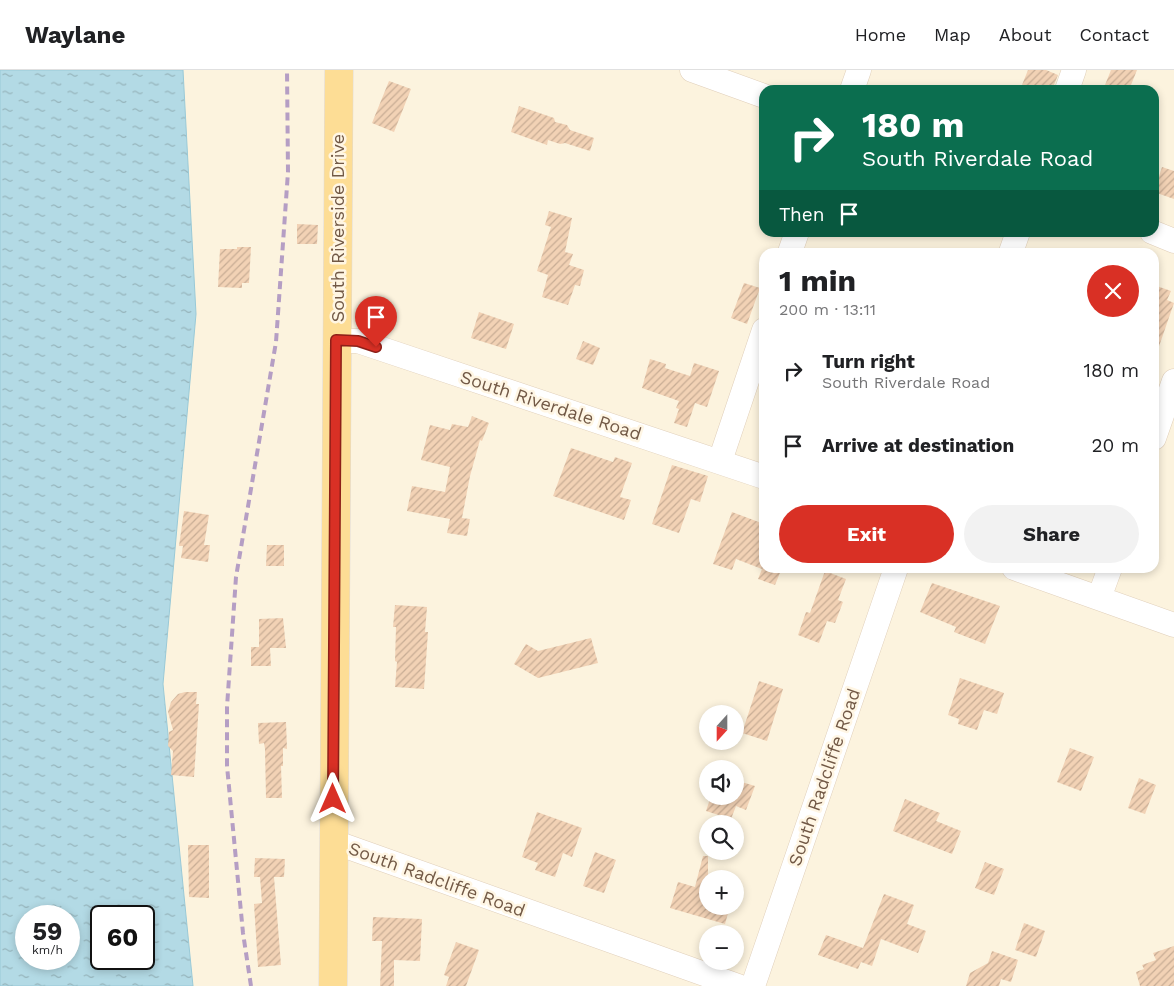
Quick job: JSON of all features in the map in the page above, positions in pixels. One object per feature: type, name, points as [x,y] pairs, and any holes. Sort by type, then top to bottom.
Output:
[{"type":"main road","name":"South Riverside Drive","points":[[332,986],[339,70]]},
{"type":"street","points":[[692,70],[759,94]]},
{"type":"street","points":[[854,85],[859,70]]},
{"type":"street","points":[[1069,85],[1074,70]]},
{"type":"street","points":[[1159,235],[1174,241]]},
{"type":"street","name":"South Riverdale Road","points":[[336,340],[358,341],[759,475]]},
{"type":"street","points":[[720,461],[759,345]]},
{"type":"street","points":[[1159,424],[1174,381]]},
{"type":"street","name":"South Radcliffe Road","points":[[752,986],[894,573]]},
{"type":"street","points":[[1028,573],[1174,625]]},
{"type":"street","points":[[1099,598],[1108,573]]},
{"type":"street","name":"South Radcliffe Road","points":[[334,842],[738,986]]},
{"type":"water","points":[[0,70],[183,70],[196,314],[163,684],[193,986],[0,986]]},
{"type":"building","points":[[1028,70],[1046,70],[1058,75],[1054,85],[1022,85]]},
{"type":"building","points":[[1111,70],[1137,70],[1131,85],[1105,85]]},
{"type":"building","points":[[389,81],[411,89],[394,132],[372,123]]},
{"type":"building","points":[[519,106],[554,118],[555,122],[567,125],[570,130],[594,138],[590,151],[548,140],[547,145],[511,132]]},
{"type":"building","points":[[1162,167],[1174,171],[1174,199],[1159,194],[1159,176]]},
{"type":"building","points":[[549,211],[572,218],[565,252],[573,254],[569,265],[584,270],[580,286],[575,285],[568,305],[542,297],[548,275],[537,271],[551,227],[545,225]]},
{"type":"building","points":[[297,224],[318,225],[317,244],[297,244]]},
{"type":"building","points":[[237,247],[251,247],[249,283],[242,283],[242,288],[218,287],[220,249],[237,249]]},
{"type":"building","points":[[744,283],[759,288],[747,324],[731,318]]},
{"type":"building","points":[[1159,287],[1171,291],[1167,300],[1174,303],[1159,346]]},
{"type":"building","points":[[479,312],[514,324],[506,349],[471,338]]},
{"type":"building","points":[[583,341],[600,348],[593,365],[576,359]]},
{"type":"building","points":[[650,359],[666,364],[665,368],[690,376],[694,363],[719,371],[707,407],[695,403],[687,427],[674,423],[679,409],[676,408],[679,401],[642,388]]},
{"type":"building","points":[[472,416],[489,423],[482,441],[480,440],[470,476],[462,518],[470,519],[467,536],[447,533],[450,519],[407,511],[412,486],[445,492],[450,467],[421,460],[430,425],[450,430],[452,424],[468,427]]},
{"type":"building","points":[[571,448],[613,462],[615,457],[632,463],[620,497],[631,500],[624,520],[553,496]]},
{"type":"building","points":[[672,465],[708,476],[700,502],[691,499],[679,533],[652,524]]},
{"type":"building","points":[[184,511],[209,515],[204,545],[210,545],[208,562],[181,558],[183,546],[179,546]]},
{"type":"building","points":[[732,512],[759,522],[759,568],[736,559],[732,570],[713,564]]},
{"type":"building","points":[[267,545],[284,545],[284,566],[266,566]]},
{"type":"building","points":[[760,573],[780,573],[775,585],[758,579]]},
{"type":"building","points":[[824,573],[830,573],[846,579],[838,600],[843,602],[835,623],[827,621],[819,643],[798,635],[806,612],[810,613]]},
{"type":"building","points":[[932,583],[1000,606],[985,644],[954,632],[956,627],[920,612]]},
{"type":"building","points":[[395,605],[427,607],[425,632],[428,632],[424,689],[395,687],[397,662],[395,661],[396,627],[393,627]]},
{"type":"building","points":[[283,618],[286,648],[270,648],[271,666],[251,666],[251,647],[259,647],[259,619]]},
{"type":"building","points":[[591,638],[598,663],[538,678],[514,664],[526,644],[538,651]]},
{"type":"building","points":[[960,678],[1004,693],[997,714],[984,710],[977,730],[958,724],[959,719],[948,715]]},
{"type":"building","points":[[759,681],[783,689],[767,741],[744,734],[744,727]]},
{"type":"building","points":[[197,692],[196,704],[199,704],[194,777],[171,775],[173,751],[168,746],[169,732],[173,730],[168,712],[171,702],[178,694]]},
{"type":"building","points":[[286,722],[287,749],[283,748],[283,766],[281,766],[282,798],[266,798],[265,749],[264,743],[259,744],[258,723]]},
{"type":"building","points":[[1070,748],[1094,757],[1081,791],[1057,782]]},
{"type":"building","points":[[1139,778],[1156,785],[1145,814],[1128,808]]},
{"type":"building","points":[[744,783],[755,786],[746,810],[736,806],[733,815],[718,815],[706,811],[708,805],[744,805]]},
{"type":"building","points":[[905,799],[940,813],[936,821],[961,831],[952,854],[893,831]]},
{"type":"building","points":[[537,812],[582,828],[572,857],[563,853],[555,877],[535,870],[538,863],[522,857]]},
{"type":"building","points":[[188,845],[209,845],[209,898],[189,897]]},
{"type":"building","points":[[595,852],[616,860],[604,893],[583,886]]},
{"type":"building","points":[[255,858],[285,859],[284,877],[274,877],[281,965],[258,967],[254,904],[262,903],[260,877],[254,877]]},
{"type":"building","points":[[702,860],[708,860],[708,870],[699,870]]},
{"type":"building","points":[[985,862],[1004,869],[994,895],[975,888]]},
{"type":"building","points":[[699,872],[699,915],[728,915],[725,924],[670,908],[678,882],[695,887]]},
{"type":"building","points":[[884,894],[914,905],[907,924],[926,931],[918,953],[881,939],[872,966],[861,962],[858,969],[818,955],[826,935],[863,948]]},
{"type":"building","points":[[373,917],[422,919],[420,961],[394,960],[394,986],[380,986],[382,941],[372,941]]},
{"type":"building","points":[[1024,923],[1045,931],[1036,957],[1015,950]]},
{"type":"building","points":[[456,942],[479,950],[466,986],[446,986],[449,977],[444,975]]},
{"type":"building","points":[[1174,946],[1174,986],[1140,986],[1136,972],[1144,969],[1142,965],[1156,960],[1153,953]]},
{"type":"building","points":[[992,951],[1018,960],[1011,982],[1001,979],[999,986],[966,986],[970,973],[988,963]]},
{"type":"railway","points":[[251,986],[243,933],[227,766],[227,707],[236,577],[276,342],[288,172],[287,70]]},
{"type":"route","points":[[333,799],[336,340],[353,340],[376,347]]}]
